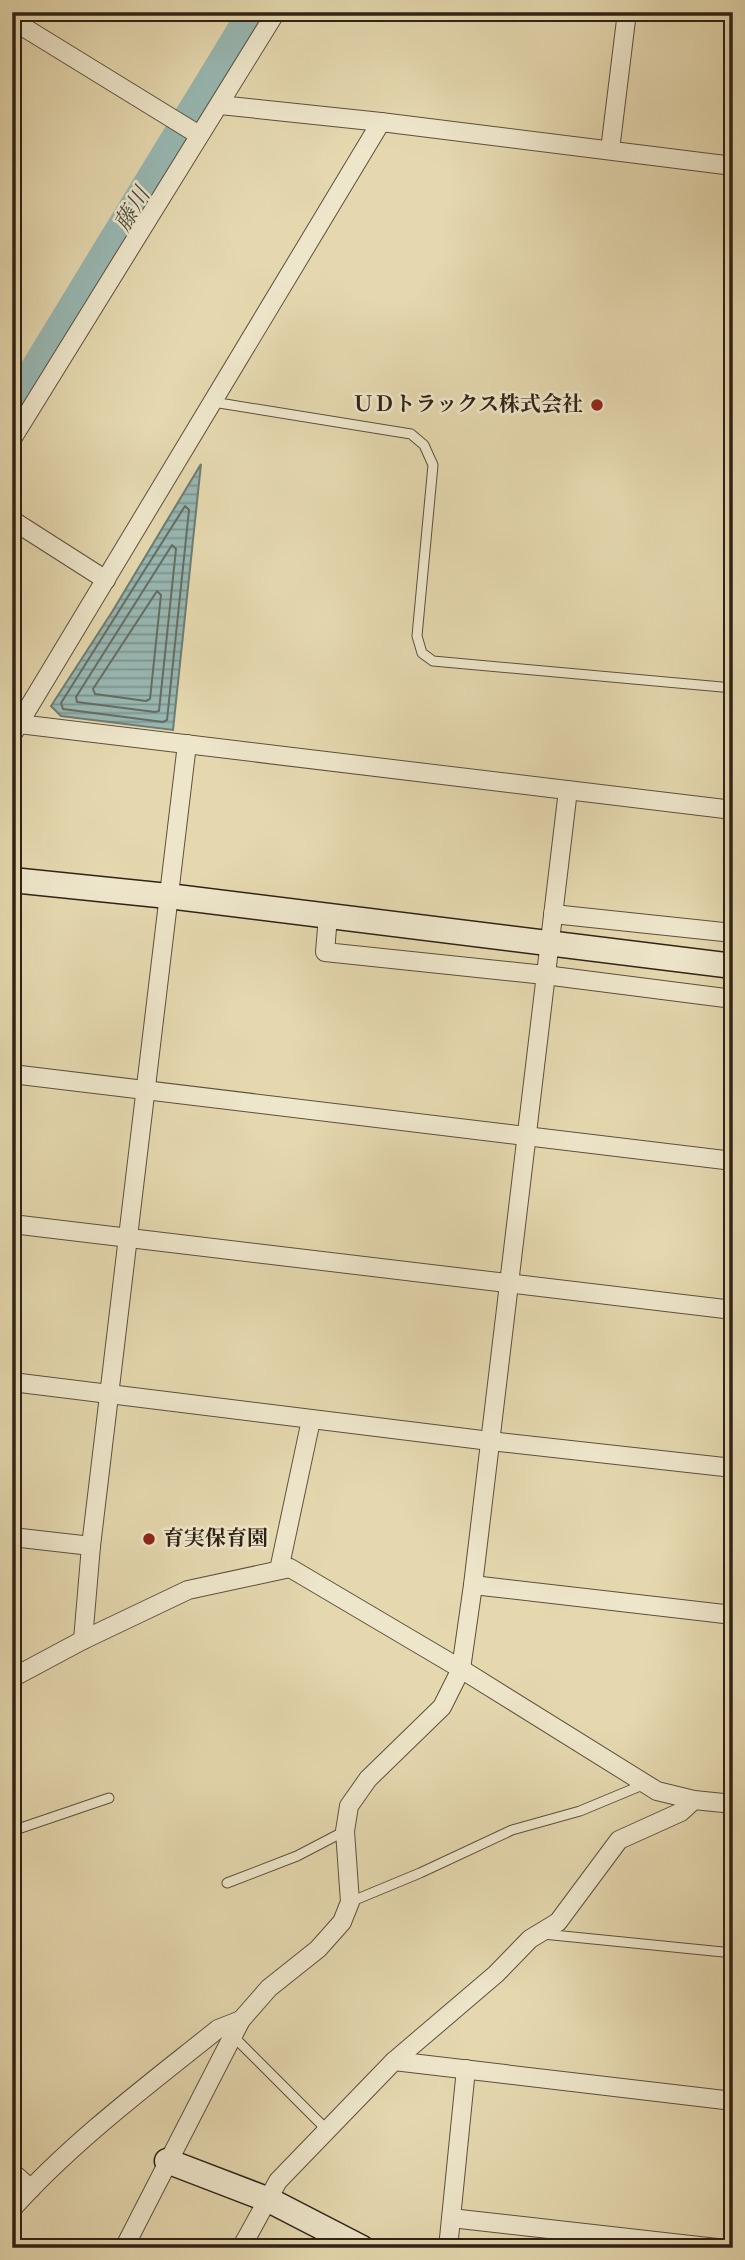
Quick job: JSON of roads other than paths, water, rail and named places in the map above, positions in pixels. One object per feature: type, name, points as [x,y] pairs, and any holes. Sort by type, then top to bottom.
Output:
[{"type":"street","points":[[12,439],[276,12]]},
{"type":"street","points":[[610,150],[627,12]]},
{"type":"street","points":[[12,20],[199,135]]},
{"type":"street","points":[[220,105],[381,122],[733,166]]},
{"type":"street","points":[[381,122],[16,729],[187,744],[733,810]]},
{"type":"street","points":[[12,520],[106,580]]},
{"type":"street","points":[[83,1640],[90,1546],[187,744]]},
{"type":"street","points":[[124,2248],[237,2028],[269,1988],[318,1949],[342,1922],[350,1902],[345,1831],[349,1807],[368,1779],[442,1707],[461,1669],[568,790]]},
{"type":"street","points":[[12,880],[168,896],[733,966]]},
{"type":"street","points":[[553,914],[733,933]]},
{"type":"street","points":[[328,916],[325,952],[545,975],[733,999]]},
{"type":"street","points":[[12,1074],[733,1161]]},
{"type":"street","points":[[12,1224],[733,1310]]},
{"type":"street","points":[[12,1382],[311,1420],[733,1468]]},
{"type":"street","points":[[279,1570],[311,1420]]},
{"type":"street","points":[[12,1537],[90,1546]]},
{"type":"street","points":[[12,1678],[83,1640],[188,1590],[290,1568],[461,1669],[657,1791],[694,1800],[733,1804]]},
{"type":"street","points":[[473,1585],[733,1615]]},
{"type":"street","points":[[240,2248],[278,2181],[394,2060],[496,1974],[530,1938],[558,1922],[620,1840],[681,1812],[694,1800]]},
{"type":"street","points":[[12,2210],[93,2130],[207,2037],[218,2029],[237,2028]]},
{"type":"street","points":[[394,2060],[733,2101]]},
{"type":"street","points":[[448,2248],[466,2069]]},
{"type":"street","points":[[167,2161],[269,2200],[362,2248]]},
{"type":"street","points":[[12,2172],[31,2189]]},
{"type":"street","points":[[451,2218],[717,2248]]},
{"type":"lane","points":[[213,402],[411,434],[424,445],[433,465],[417,636],[422,653],[433,661],[733,688]]},
{"type":"lane","points":[[350,1902],[512,1830],[580,1811],[645,1784]]},
{"type":"lane","points":[[12,1831],[109,1798]]},
{"type":"lane","points":[[228,1883],[297,1856],[345,1831]]},
{"type":"lane","points":[[539,1933],[733,1953]]},
{"type":"lane","points":[[237,2028],[327,2130]]},
{"type":"water","points":[[201,464],[173,730],[61,716],[51,706],[112,612]]},
{"type":"waterway","name":"藤川","points":[[12,409],[254,12]]},
{"type":"place","name":"ＵＤトラックス株式会社","points":[[597,405]]},
{"type":"place","name":"育実保育園","points":[[149,1539]]}]
